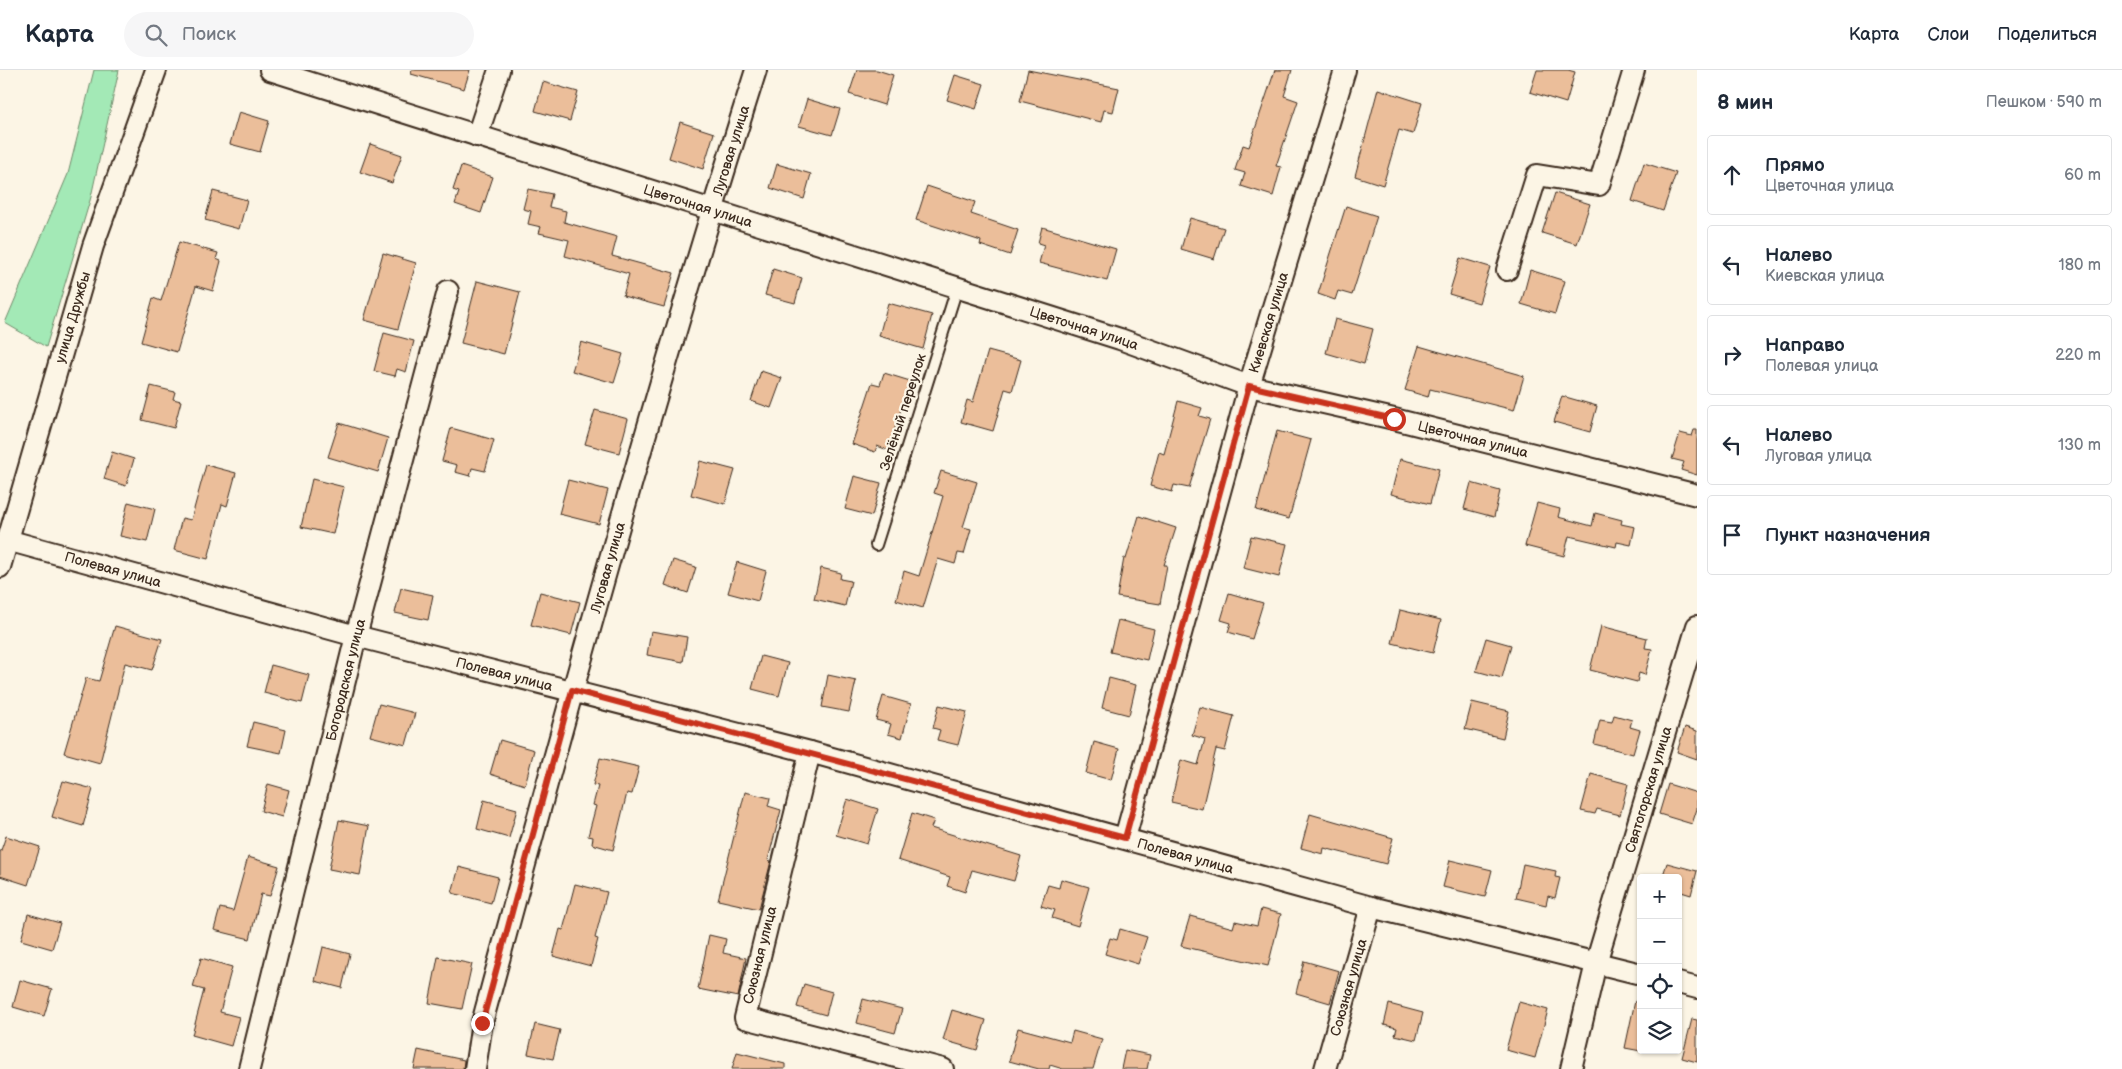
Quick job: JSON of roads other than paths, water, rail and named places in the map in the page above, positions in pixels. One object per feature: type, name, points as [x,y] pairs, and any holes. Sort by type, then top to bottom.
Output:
[{"type":"street","name":"улица Дружбы","points":[[0,567],[93,246],[156,70]]},
{"type":"street","name":"Цветочная улица","points":[[270,70],[1120,339],[1249,386],[1394,419],[1697,494]]},
{"type":"street","points":[[477,136],[499,70]]},
{"type":"street","name":"Луговая улица","points":[[474,1069],[482,1023],[572,690],[711,211],[756,70]]},
{"type":"street","name":"Киевская улица","points":[[1125,838],[1249,386],[1345,70]]},
{"type":"street","points":[[1507,270],[1537,175],[1599,186],[1634,70]]},
{"type":"street","name":"Богородская улица","points":[[249,1069],[356,636],[448,291]]},
{"type":"street","name":"Полевая улица","points":[[7,540],[356,636],[810,752],[1372,907],[1637,973]]},
{"type":"street","name":"Святогорская улица","points":[[1571,1069],[1596,963],[1697,626]]},
{"type":"street","name":"Союзная улица","points":[[810,752],[745,1018],[943,1069]]},
{"type":"street","name":"Союзная улица","points":[[1326,1069],[1372,907]]},
{"type":"street","points":[[1682,984],[1697,988]]},
{"type":"lane","name":"Зелёный переулок","points":[[876,545],[957,288]]}]
